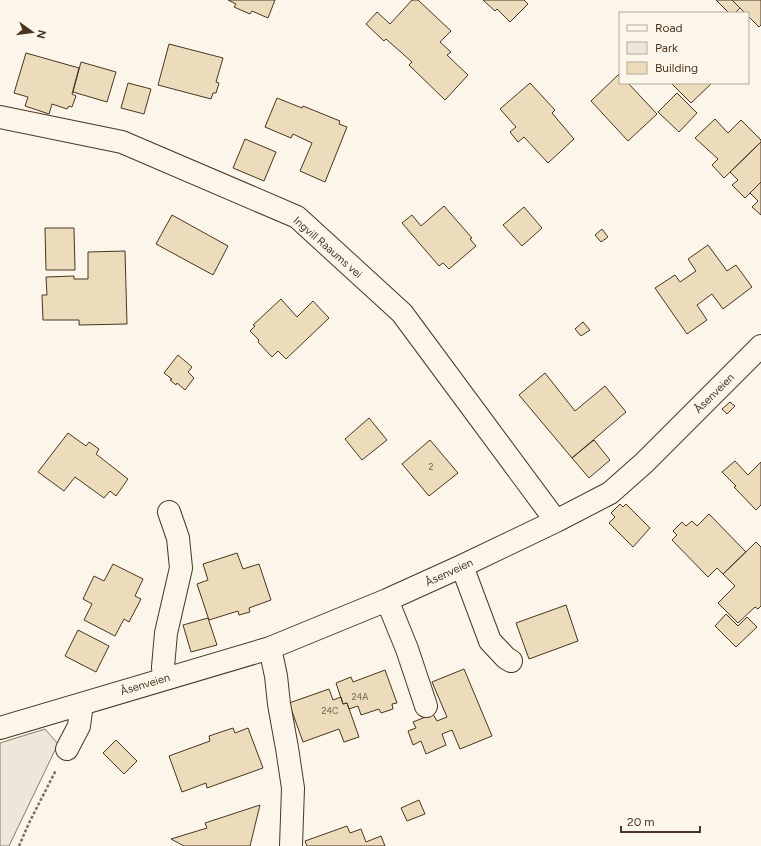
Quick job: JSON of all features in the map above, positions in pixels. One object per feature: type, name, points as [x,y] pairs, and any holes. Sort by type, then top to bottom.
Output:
[{"type":"street","name":"Ingvill Raaums vei","points":[[0,117],[122,142],[297,217],[402,313],[556,521]]},
{"type":"street","name":"Åsenveien","points":[[0,728],[270,648],[387,600],[556,521],[610,492],[644,463],[761,346]]},
{"type":"street","points":[[164,679],[163,667],[166,633],[181,568],[178,538],[169,512]]},
{"type":"street","points":[[462,566],[490,641],[506,658],[511,661]]},
{"type":"street","points":[[387,600],[407,649],[426,706]]},
{"type":"street","points":[[270,648],[276,676],[279,704],[293,788],[291,846]]},
{"type":"street","points":[[67,748],[79,726],[82,704]]},
{"type":"path","points":[[19,846],[67,748]]},
{"type":"green space","points":[[45,729],[58,744],[9,846],[0,846],[0,743]]},
{"type":"building","points":[[228,0],[275,0],[268,18],[252,11],[250,14],[234,7],[236,4]]},
{"type":"building","points":[[412,0],[418,0],[451,31],[440,42],[451,52],[447,55],[468,75],[445,100],[409,65],[412,62],[386,39],[384,41],[366,24],[377,12],[390,24]]},
{"type":"building","points":[[483,0],[524,0],[528,4],[510,22],[497,9],[495,11]]},
{"type":"building","points":[[716,0],[732,0],[740,8],[736,12],[728,12]]},
{"type":"building","points":[[732,0],[761,0],[761,25],[759,27],[749,17],[749,12],[744,12]]},
{"type":"building","points":[[169,44],[223,58],[216,82],[219,83],[216,93],[213,93],[211,99],[158,85]]},
{"type":"building","points":[[26,53],[79,68],[72,94],[76,96],[72,107],[69,106],[67,109],[52,104],[49,114],[25,106],[28,97],[14,93]]},
{"type":"building","points":[[81,62],[116,72],[107,102],[73,92]]},
{"type":"building","points":[[619,74],[619,84],[629,84],[657,114],[628,141],[591,101]]},
{"type":"building","points":[[128,83],[151,89],[144,114],[121,108]]},
{"type":"building","points":[[530,83],[555,110],[552,113],[574,139],[548,163],[524,137],[518,142],[510,132],[516,127],[500,109]]},
{"type":"building","points":[[672,84],[711,84],[691,103]]},
{"type":"building","points":[[677,93],[697,113],[679,132],[658,112]]},
{"type":"building","points":[[277,98],[302,108],[303,106],[340,121],[339,124],[347,127],[325,182],[300,171],[312,143],[293,134],[291,138],[265,127]]},
{"type":"building","points":[[715,119],[728,133],[741,120],[761,140],[761,142],[724,178],[712,165],[718,159],[695,138]]},
{"type":"building","points":[[245,139],[276,152],[264,181],[233,168]]},
{"type":"building","points":[[761,142],[761,182],[745,198],[732,185],[738,180],[730,172]]},
{"type":"building","points":[[761,182],[761,215],[752,207],[758,201],[750,193]]},
{"type":"building","points":[[444,206],[472,238],[470,239],[476,246],[449,269],[443,263],[439,266],[402,223],[412,215],[421,226]]},
{"type":"building","points":[[524,207],[542,228],[522,246],[503,225]]},
{"type":"building","points":[[172,215],[228,246],[213,275],[156,244]]},
{"type":"building","points":[[45,228],[74,228],[75,270],[46,270]]},
{"type":"building","points":[[602,229],[608,237],[601,242],[595,235]]},
{"type":"building","points":[[708,245],[727,271],[736,265],[752,287],[723,309],[712,294],[697,305],[707,320],[687,334],[655,288],[675,275],[680,282],[696,271],[688,259]]},
{"type":"building","points":[[125,251],[127,324],[79,325],[79,320],[43,320],[42,295],[47,295],[46,277],[74,276],[74,279],[88,279],[88,252]]},
{"type":"building","points":[[281,299],[297,317],[313,301],[329,318],[286,359],[278,351],[272,357],[250,331],[255,326],[253,325]]},
{"type":"building","points":[[583,322],[590,330],[581,336],[575,329]]},
{"type":"building","points":[[178,355],[192,367],[188,372],[194,378],[185,390],[177,383],[176,385],[170,380],[172,379],[164,373]]},
{"type":"building","points":[[545,373],[575,411],[605,386],[626,412],[572,458],[519,395]]},
{"type":"building","points":[[730,402],[735,406],[727,414],[722,409]]},
{"type":"building","points":[[369,418],[387,440],[362,460],[345,439]]},
{"type":"building","points":[[68,433],[86,446],[89,442],[99,449],[96,454],[128,479],[116,496],[110,491],[104,498],[75,477],[64,491],[38,472]]},
{"type":"building","points":[[430,440],[458,473],[429,496],[402,464]]},
{"type":"building","points":[[594,440],[610,460],[589,478],[572,458]]},
{"type":"building","points":[[735,461],[748,475],[761,462],[761,505],[756,510],[722,472]]},
{"type":"building","points":[[620,504],[623,507],[626,504],[650,528],[633,547],[609,523],[615,517],[611,513]]},
{"type":"building","points":[[709,514],[746,552],[723,574],[717,568],[708,577],[672,540],[677,535],[673,531],[682,522],[686,526],[692,521],[697,526]]},
{"type":"building","points":[[756,542],[761,547],[761,606],[758,609],[755,607],[738,623],[718,603],[735,586],[723,574]]},
{"type":"building","points":[[237,553],[243,569],[259,564],[271,600],[249,608],[250,612],[239,615],[238,611],[209,620],[197,584],[208,580],[203,564]]},
{"type":"building","points":[[113,564],[143,579],[135,596],[141,599],[129,622],[124,619],[115,636],[84,620],[92,604],[83,599],[94,576],[104,581]]},
{"type":"building","points":[[566,605],[578,641],[529,659],[516,623]]},
{"type":"building","points":[[726,614],[738,626],[747,617],[757,627],[736,647],[715,626]]},
{"type":"building","points":[[208,618],[217,645],[191,652],[183,625]]},
{"type":"building","points":[[78,630],[109,646],[96,672],[65,656]]},
{"type":"building","points":[[464,669],[492,736],[460,749],[452,730],[442,734],[446,745],[426,754],[421,741],[413,745],[408,731],[416,728],[413,722],[433,714],[437,721],[447,717],[432,682]]},
{"type":"building","points":[[385,670],[397,703],[392,704],[393,709],[381,713],[379,709],[361,715],[358,706],[349,709],[347,703],[343,704],[336,683],[351,677],[353,682]]},
{"type":"building","points":[[329,689],[333,700],[341,697],[343,704],[347,703],[359,737],[344,742],[339,729],[303,742],[289,703]]},
{"type":"building","points":[[233,728],[235,733],[248,728],[263,768],[207,788],[206,783],[182,792],[169,756],[210,741],[209,736]]},
{"type":"building","points":[[116,740],[137,761],[124,774],[103,753]]},
{"type":"building","points":[[419,800],[425,814],[407,821],[401,808]]},
{"type":"building","points":[[260,805],[250,846],[184,846],[171,839],[207,828],[205,823]]},
{"type":"building","points":[[347,826],[350,833],[361,829],[366,842],[381,836],[385,846],[307,846],[305,841]]}]
